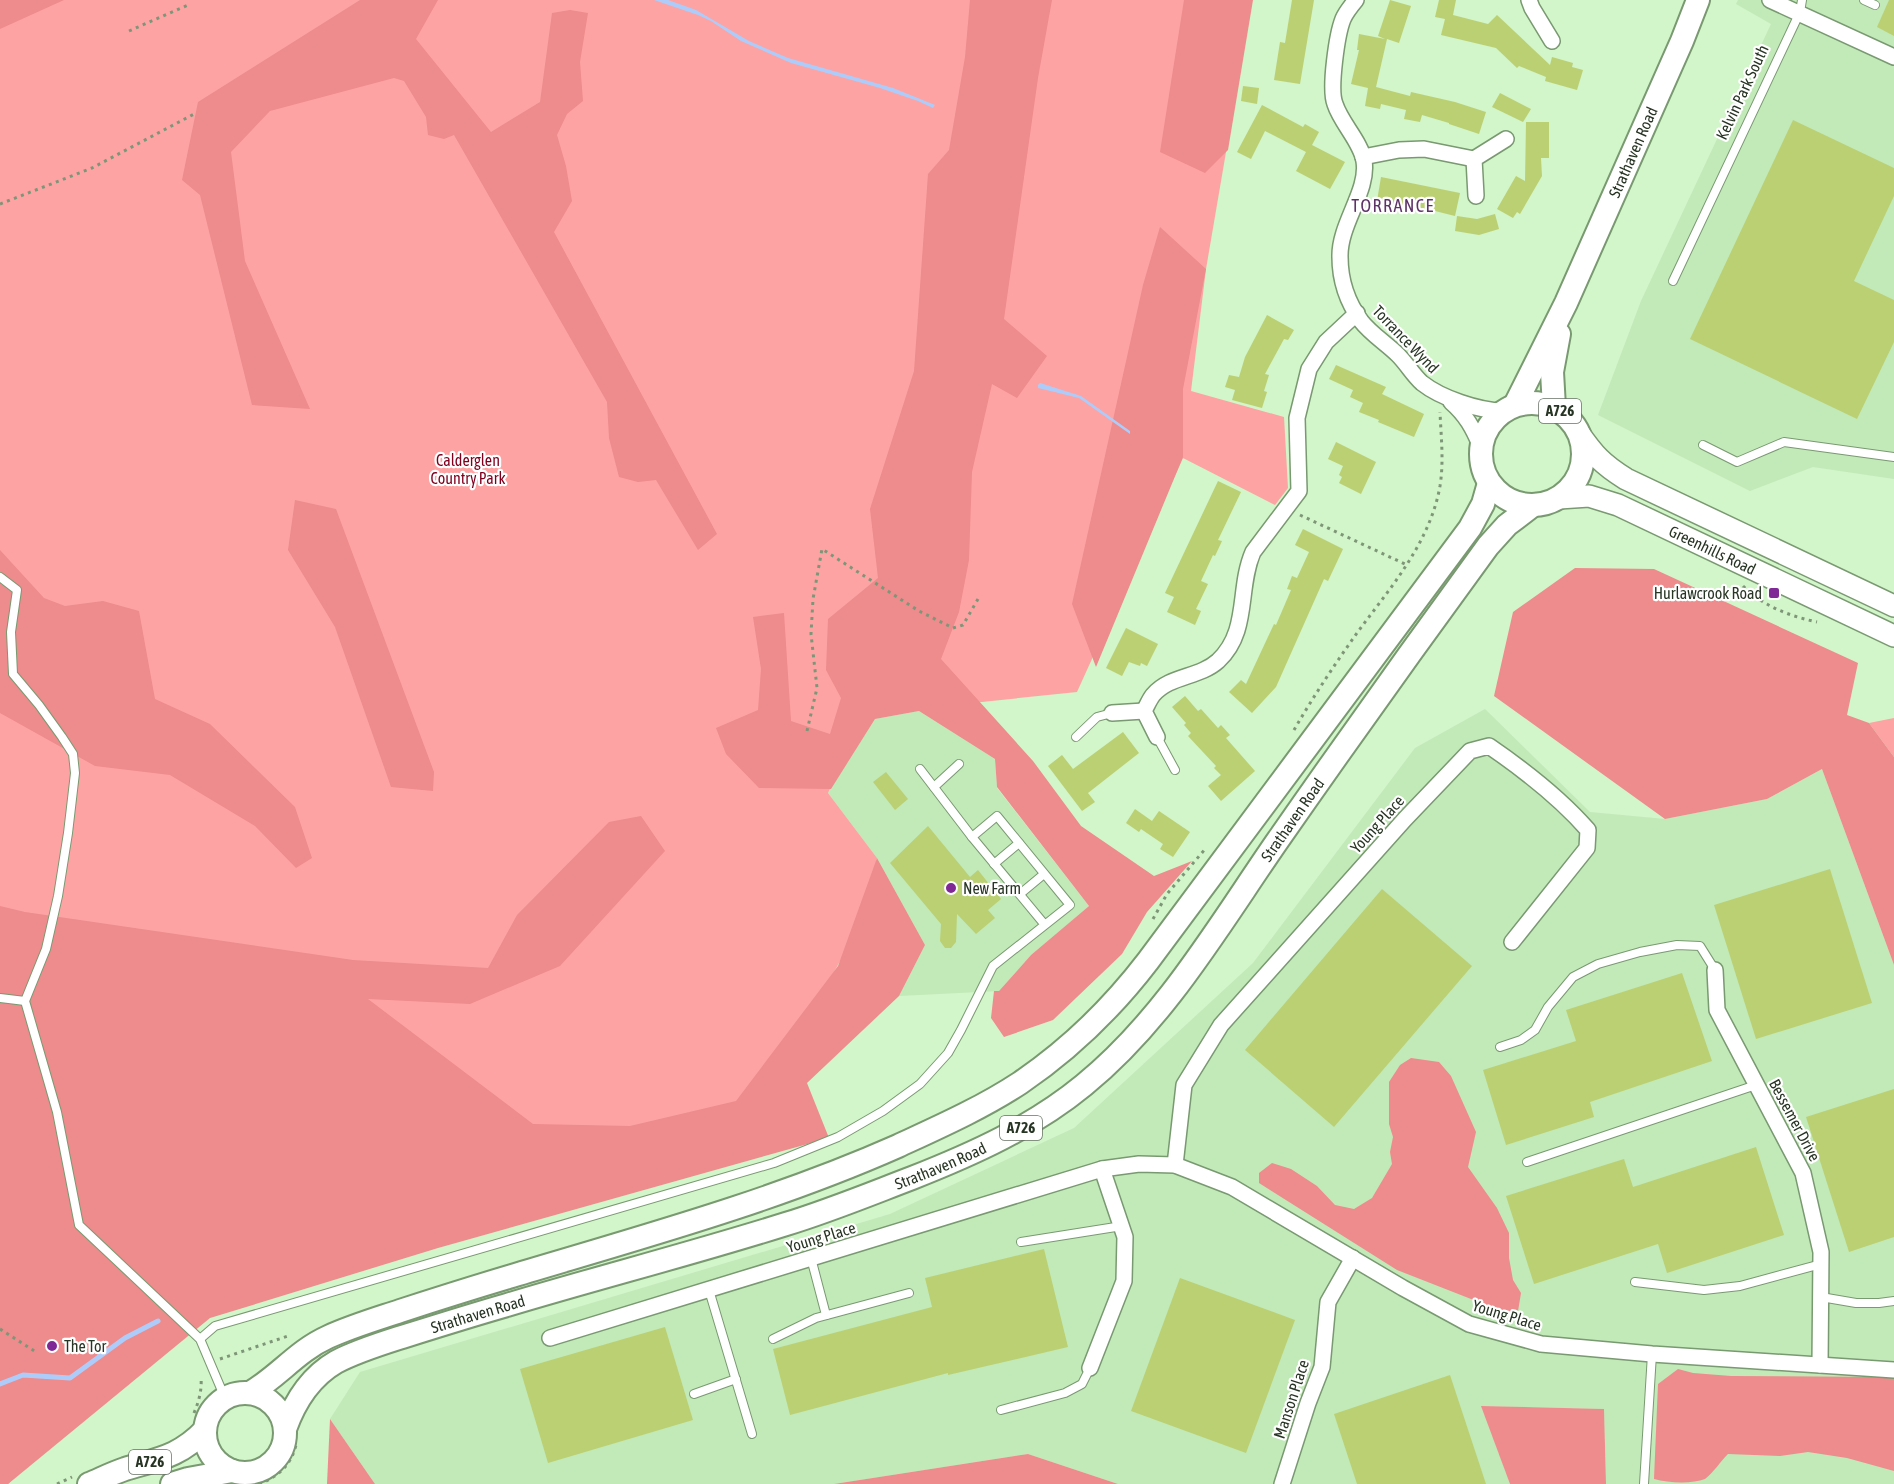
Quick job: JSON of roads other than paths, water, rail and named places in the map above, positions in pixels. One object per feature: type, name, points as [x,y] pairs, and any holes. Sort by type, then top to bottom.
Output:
[{"type":"main road","name":"Strathaven Road","points":[[1509,408],[1566,303],[1698,0]]},
{"type":"main road","name":"Strathaven Road","points":[[1554,407],[1552,372],[1566,303]]},
{"type":"main road","name":"A726","points":[[1480,447],[1484,433],[1492,421],[1509,408],[1534,403],[1554,407],[1564,413],[1578,432],[1583,450],[1581,468],[1573,485],[1559,498],[1546,504],[1532,506]]},
{"type":"main road","points":[[1480,447],[1482,466],[1489,483],[1496,491],[1512,502],[1532,506]]},
{"type":"main road","name":"Strathaven Road","points":[[250,1393],[268,1382],[313,1344],[339,1332],[455,1293],[730,1210],[810,1182],[894,1147],[977,1108],[1041,1067],[1079,1037],[1106,1011],[1155,952],[1470,528],[1483,504],[1489,483]]},
{"type":"main road","name":"Strathaven Road","points":[[285,1429],[291,1412],[309,1384],[332,1364],[349,1356],[436,1326],[744,1237],[822,1212],[915,1177],[986,1146],[1063,1102],[1125,1047],[1170,994],[1363,717],[1488,546],[1507,525],[1532,506]]},
{"type":"main road","points":[[237,1393],[250,1393],[263,1397],[274,1405],[282,1416],[285,1429],[284,1442],[279,1455],[258,1471],[245,1473],[232,1471],[220,1465],[206,1443],[198,1424],[208,1417],[225,1398],[237,1393]]},
{"type":"main road","name":"A726","points":[[83,1480],[181,1451],[195,1441],[198,1424]]},
{"type":"main road","name":"A726","points":[[172,1484],[232,1471]]},
{"type":"street","points":[[1356,0],[1342,20],[1333,84],[1334,103],[1363,157],[1399,150],[1424,149],[1474,159],[1506,139]]},
{"type":"street","points":[[1529,0],[1552,41]]},
{"type":"street","points":[[1770,0],[1801,6],[1894,57]]},
{"type":"street","name":"Torrance Wynd","points":[[1363,157],[1364,177],[1341,240],[1342,278],[1348,299],[1362,322],[1400,356],[1421,382],[1461,410],[1472,425],[1480,447]]},
{"type":"street","points":[[1474,159],[1476,196]]},
{"type":"street","points":[[1144,711],[1153,696],[1163,687],[1173,681],[1202,673],[1219,660],[1233,643],[1240,624],[1249,561],[1253,552],[1299,491],[1297,418],[1309,369],[1326,342],[1357,314]]},
{"type":"street","name":"Torrance Wynd","points":[[1439,393],[1477,408],[1509,408]]},
{"type":"street","name":"Greenhills Road","points":[[1578,432],[1594,456],[1626,479],[1894,606]]},
{"type":"street","name":"Greenhills Road","points":[[1559,498],[1589,496],[1618,505],[1894,636]]},
{"type":"street","points":[[1112,713],[1144,711]]},
{"type":"street","points":[[1144,711],[1157,737]]},
{"type":"street","name":"Young Place","points":[[1175,1165],[1184,1084],[1221,1025],[1405,819],[1470,751],[1489,746],[1517,765],[1578,818],[1588,830],[1587,848],[1512,942]]},
{"type":"street","name":"Bessemer Drive","points":[[1715,970],[1717,1010],[1803,1173],[1821,1252],[1820,1365]]},
{"type":"street","name":"Young Place","points":[[550,1338],[1102,1169],[1139,1164],[1175,1165],[1232,1187],[1469,1324],[1541,1344],[1652,1354],[1894,1370]]},
{"type":"street","points":[[1090,1368],[1124,1281],[1125,1237],[1102,1169]]},
{"type":"street","name":"Manson Place","points":[[1282,1484],[1308,1403],[1323,1368],[1328,1302],[1353,1258]]},
{"type":"lane","points":[[1864,0],[1875,5]]},
{"type":"lane","name":"Kelvin Park South","points":[[1673,281],[1801,6]]},
{"type":"lane","points":[[1702,445],[1737,462],[1784,442],[1894,457]]},
{"type":"lane","points":[[0,577],[17,590],[11,632],[13,674],[39,705],[73,754],[75,773],[58,896],[46,949],[25,1001],[57,1112],[79,1226],[200,1339],[225,1398]]},
{"type":"lane","points":[[1076,737],[1097,717],[1112,713]]},
{"type":"lane","points":[[1157,737],[1175,770]]},
{"type":"lane","points":[[934,787],[959,764]]},
{"type":"lane","points":[[920,769],[972,837],[1045,925]]},
{"type":"lane","points":[[200,1339],[215,1326],[794,1156],[838,1137],[884,1111],[920,1084],[948,1053],[993,966],[1070,905],[997,816],[972,837]]},
{"type":"lane","points":[[994,864],[1019,843]]},
{"type":"lane","points":[[1020,894],[1044,874]]},
{"type":"lane","points":[[1500,1047],[1521,1040],[1535,1030],[1548,1007],[1573,977],[1599,964],[1640,952],[1677,945],[1700,946],[1715,970]]},
{"type":"lane","points":[[0,998],[25,1001]]},
{"type":"lane","points":[[1527,1162],[1756,1085]]},
{"type":"lane","points":[[1021,1242],[1122,1226]]},
{"type":"lane","points":[[811,1258],[826,1316]]},
{"type":"lane","points":[[1635,1282],[1704,1290],[1740,1286],[1821,1264]]},
{"type":"lane","points":[[709,1290],[752,1434]]},
{"type":"lane","points":[[773,1339],[816,1318],[909,1293]]},
{"type":"lane","points":[[1821,1296],[1856,1303],[1894,1301]]},
{"type":"lane","points":[[1644,1484],[1652,1354]]},
{"type":"lane","points":[[1001,1410],[1065,1393],[1082,1384],[1090,1368]]},
{"type":"lane","points":[[694,1394],[736,1379]]},
{"type":"water","points":[[654,0],[668,0],[696,10],[749,41],[788,58],[893,88],[935,105],[933,108],[880,88],[791,63],[741,41],[698,15]]},
{"type":"water","points":[[1040,383],[1081,396],[1130,431],[1130,434],[1079,398],[1038,388]]},
{"type":"waterway","points":[[0,1384],[23,1375],[70,1378],[125,1338],[158,1321]]},
{"type":"place","name":"Hurlawcrook Road","points":[[1774,593]]},
{"type":"place","name":"New Farm","points":[[951,888]]},
{"type":"place","name":"The Tor","points":[[52,1346]]},
{"type":"district","name":"TORRANCE","points":[[1393,206]]},
{"type":"park label","name":"Calderglen Country Park","points":[[468,469]]}]
